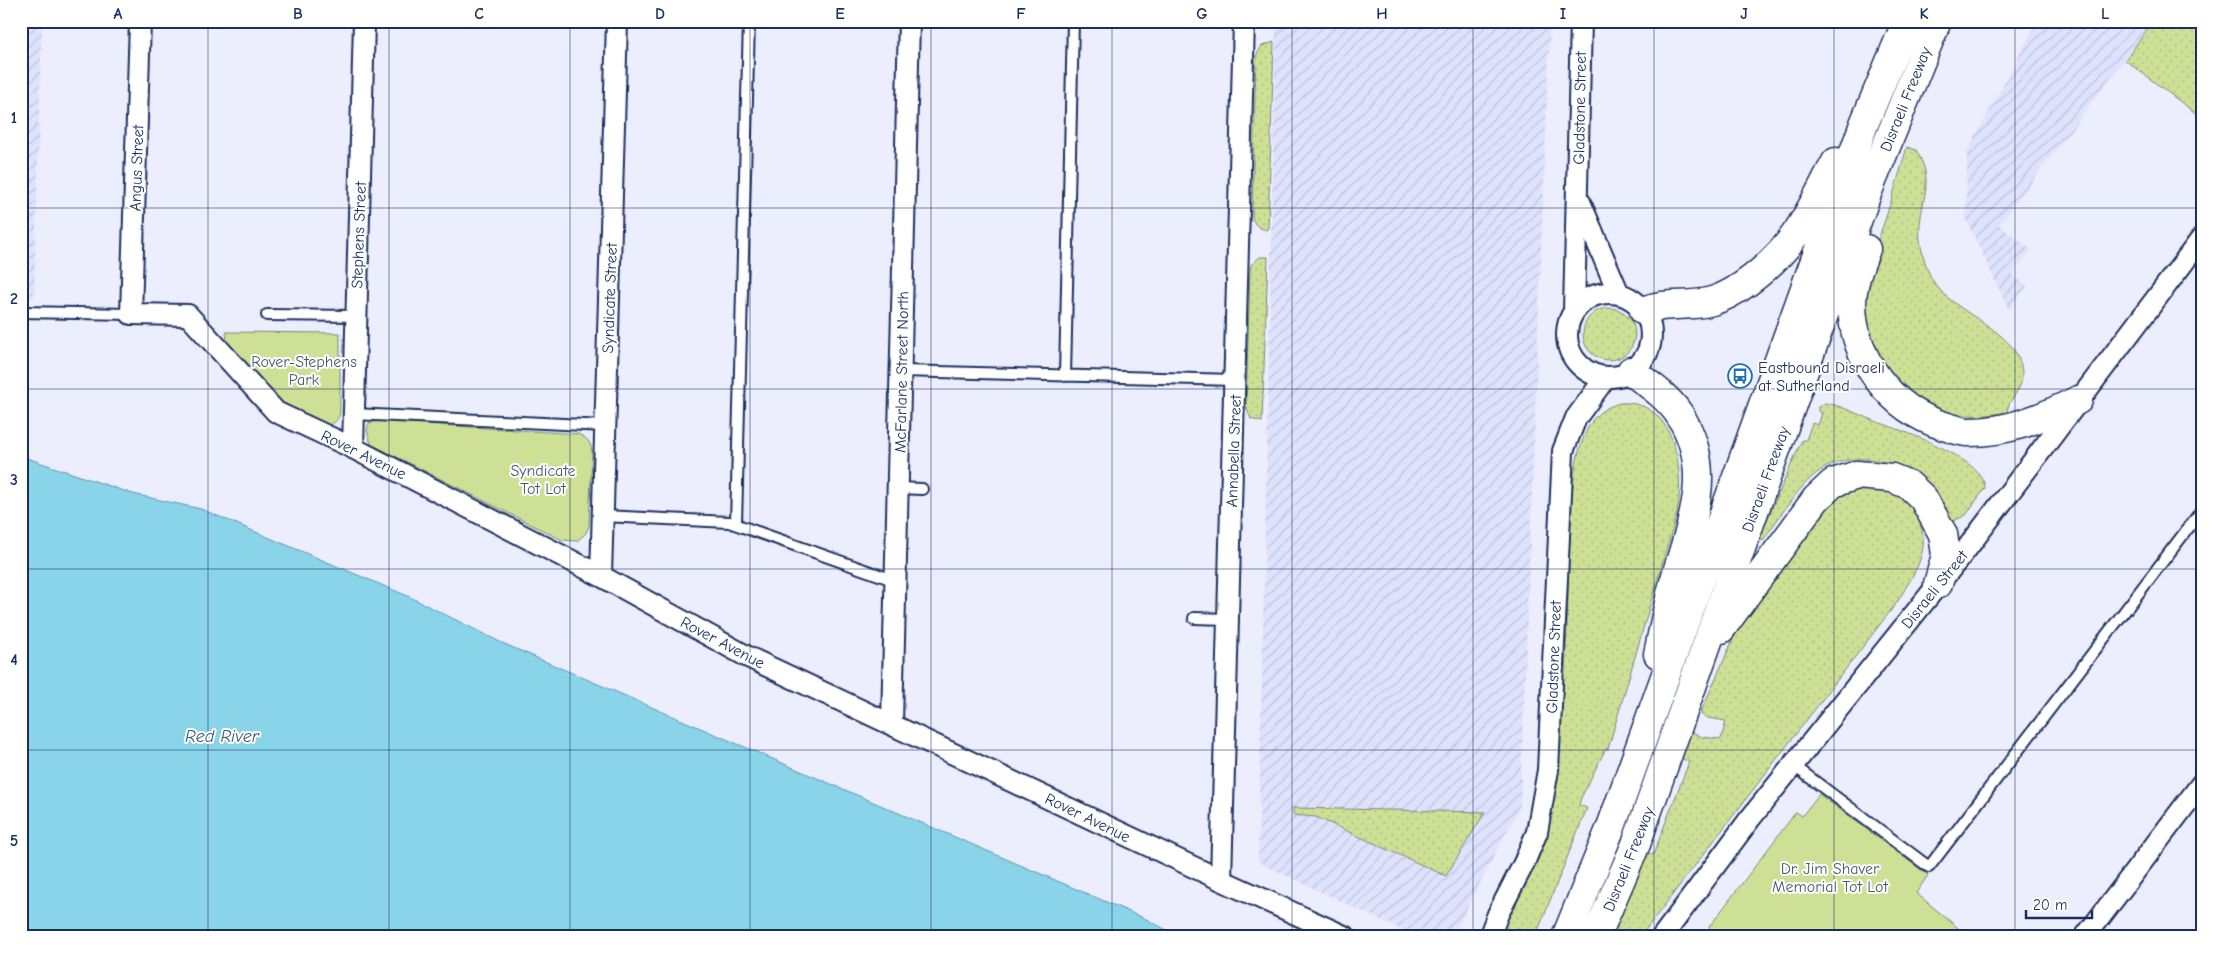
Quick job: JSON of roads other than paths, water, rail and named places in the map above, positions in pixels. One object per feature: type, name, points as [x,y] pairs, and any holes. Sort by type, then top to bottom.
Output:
[{"type":"main road","name":"Disraeli Freeway","points":[[1566,937],[1611,827],[1635,761],[1838,175],[1880,87],[1908,21]]},
{"type":"main road","name":"Disraeli Freeway","points":[[1596,937],[1636,844],[1704,652],[1873,201],[1903,103],[1937,21]]},
{"type":"main road","points":[[1644,311],[1666,305],[1688,306],[1709,302],[1744,284],[1761,270],[1797,233],[1838,175]]},
{"type":"main road","points":[[1873,201],[1856,276],[1852,303],[1856,331],[1866,360],[1889,393],[1902,406],[1928,420],[1964,432],[1997,430],[2026,424],[2078,400]]},
{"type":"main road","points":[[1618,374],[1657,390],[1679,413],[1690,438],[1698,480],[1694,521],[1673,587],[1635,761]]},
{"type":"main road","points":[[1704,652],[1816,499],[1834,483],[1857,475],[1892,478],[1909,485],[1923,498],[1943,534],[1946,555],[1938,584]]},
{"type":"street","name":"Angus Street","points":[[132,314],[140,21]]},
{"type":"street","name":"Stephens Street","points":[[353,448],[364,21]]},
{"type":"street","name":"Syndicate Street","points":[[601,576],[616,21]]},
{"type":"street","name":"McFarlane Street North","points":[[892,723],[909,21]]},
{"type":"street","name":"Annabella Street","points":[[1221,880],[1244,21]]},
{"type":"street","name":"Gladstone Street","points":[[1581,21],[1574,311],[1567,330],[1569,349],[1580,365],[1596,375],[1618,374]]},
{"type":"street","name":"Gladstone Street","points":[[1577,196],[1619,294]]},
{"type":"street","name":"Disraeli Street","points":[[1662,937],[1749,820],[1965,552],[2202,238]]},
{"type":"street","points":[[1574,311],[1589,298],[1598,294],[1619,294],[1633,300],[1644,311]]},
{"type":"street","name":"Gladstone Street","points":[[1489,937],[1537,832],[1548,770],[1564,451],[1576,418],[1618,374],[1645,358],[1649,349],[1651,329],[1644,311]]},
{"type":"street","name":"Rover Avenue","points":[[132,314],[188,315],[276,412],[353,448],[601,576],[748,657],[1346,937]]},
{"type":"street","points":[[2084,937],[2202,783]]},
{"type":"lane","points":[[736,524],[750,21]]},
{"type":"lane","points":[[1065,376],[1073,21]]},
{"type":"lane","points":[[21,312],[132,314]]},
{"type":"lane","points":[[267,315],[356,316]]},
{"type":"lane","points":[[901,371],[1235,380]]},
{"type":"lane","points":[[354,414],[605,426]]},
{"type":"lane","points":[[898,488],[922,489]]},
{"type":"lane","points":[[1793,765],[1929,867],[2202,510]]},
{"type":"lane","points":[[603,516],[729,522],[896,581]]},
{"type":"lane","points":[[1194,618],[1228,619]]},
{"type":"water","name":"Red River","points":[[21,456],[133,494],[201,509],[410,597],[502,643],[1146,919],[1180,937],[21,937]]},
{"type":"place","name":"Eastbound Disraeli at Sutherland","points":[[1740,376]]},
{"type":"park label","name":"Rover-Stephens Park","points":[[304,370]]},
{"type":"park label","name":"Syndicate Tot Lot","points":[[543,479]]},
{"type":"park label","name":"Dr. Jim Shaver Memorial Tot Lot","points":[[1830,877]]}]
